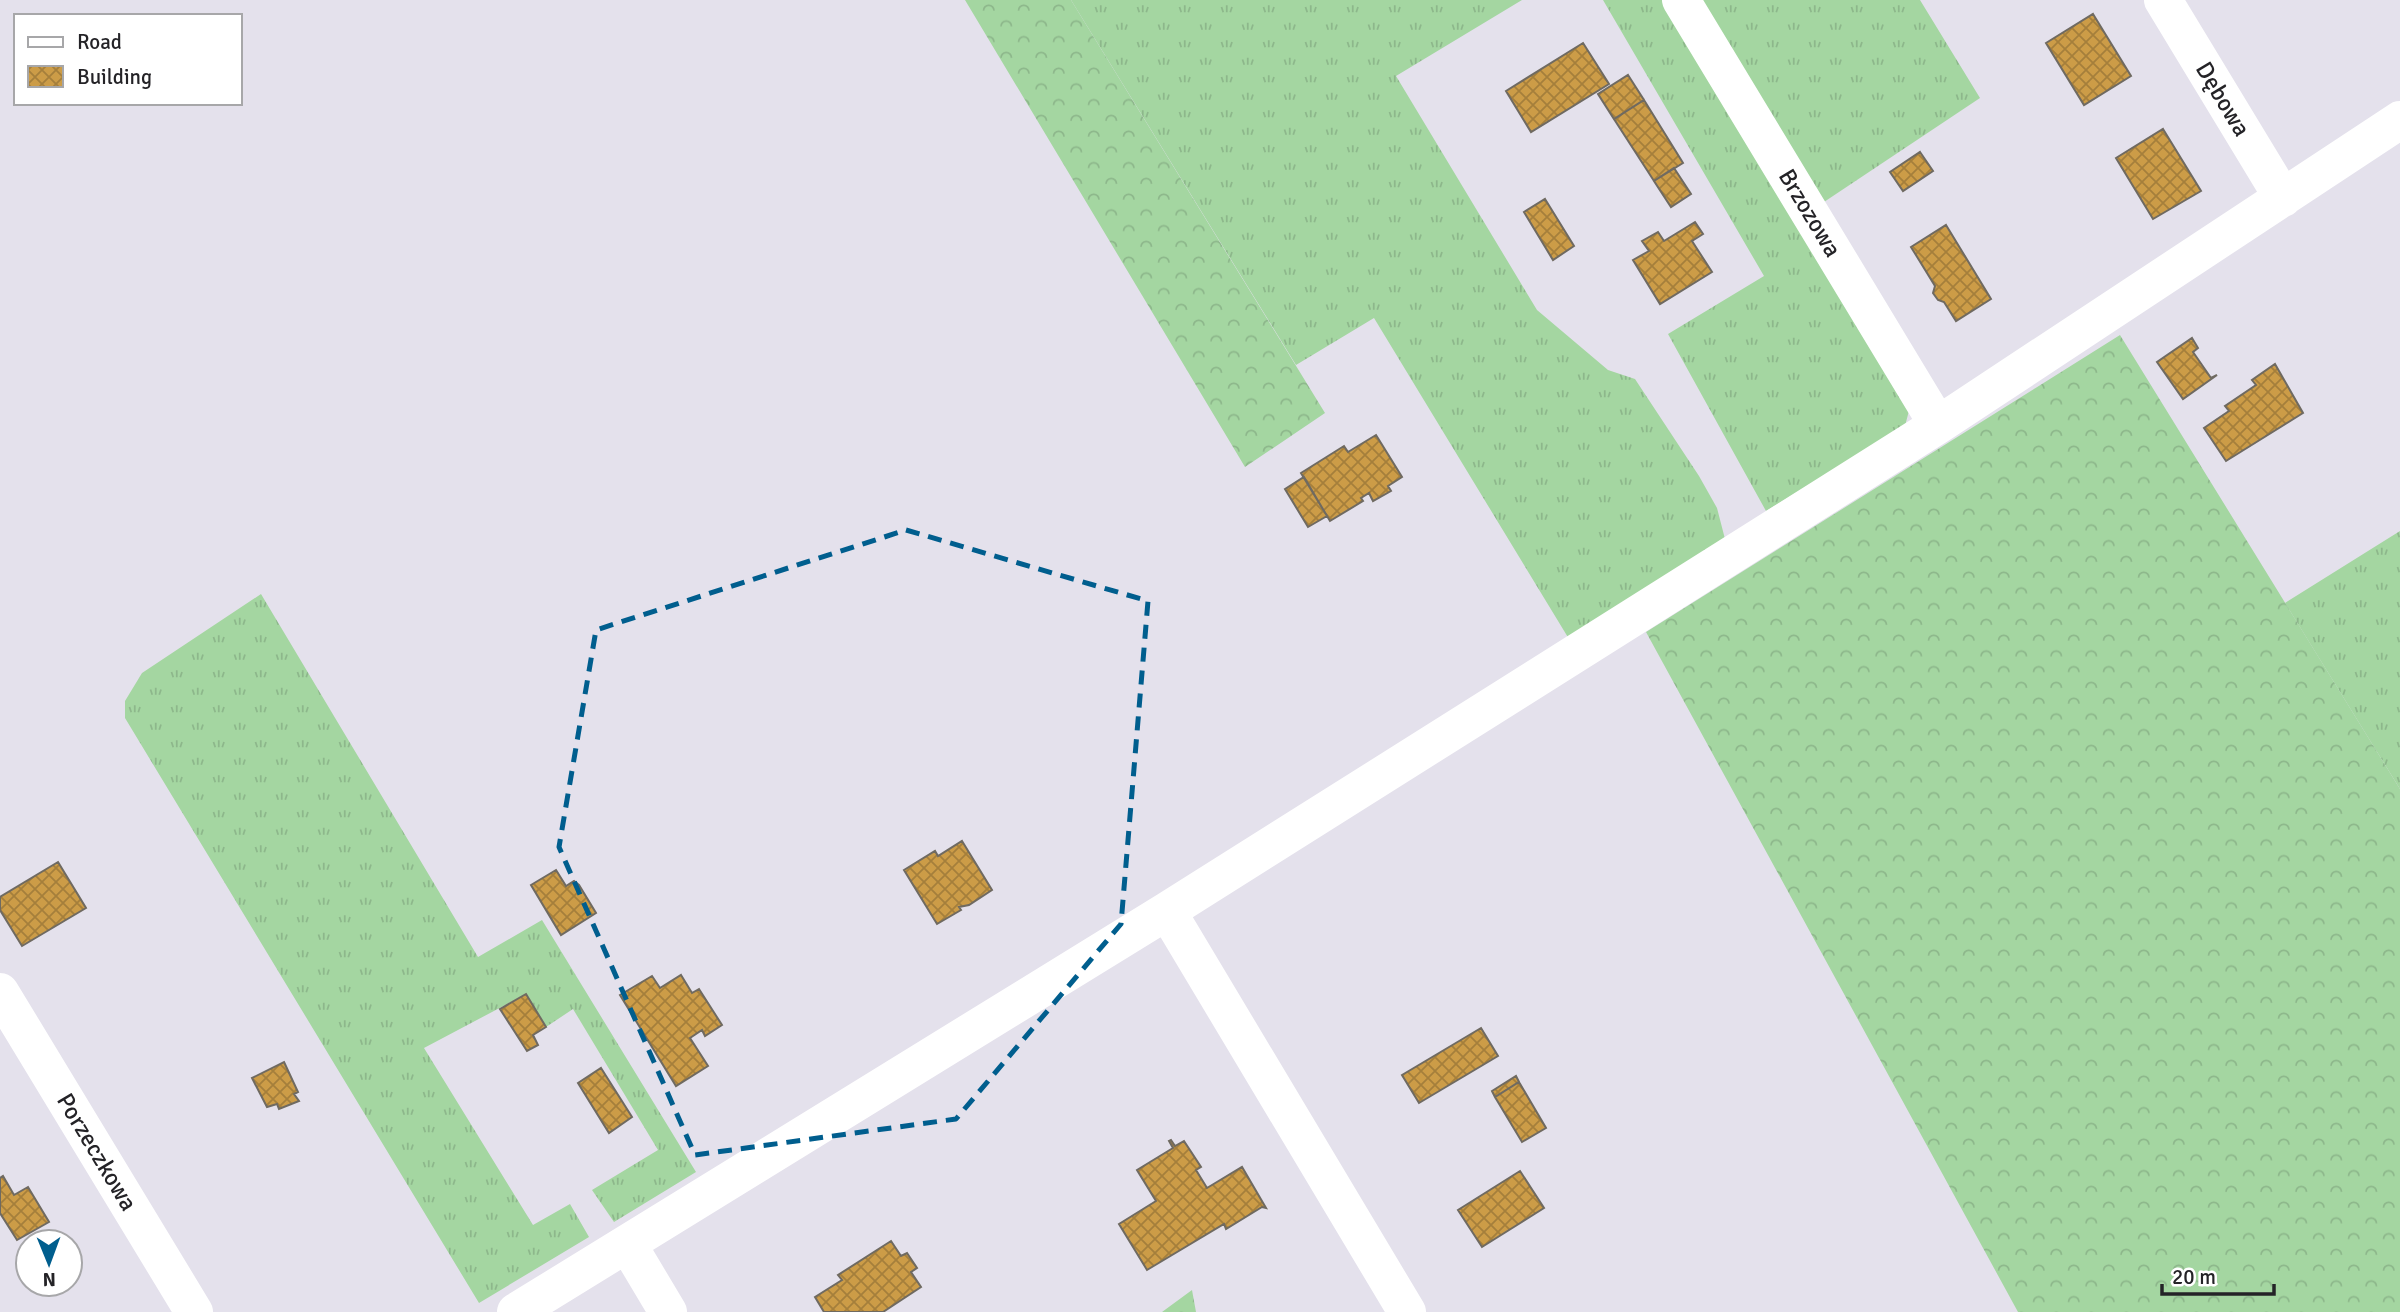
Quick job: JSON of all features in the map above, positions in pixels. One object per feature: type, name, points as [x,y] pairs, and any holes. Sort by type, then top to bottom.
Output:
[{"type":"street","name":"Brzozowa","points":[[1681,0],[1938,425]]},
{"type":"street","name":"Dębowa","points":[[2163,0],[2283,198]]},
{"type":"street","points":[[516,1312],[1167,911],[1938,425],[2400,120]]},
{"type":"street","points":[[1167,911],[1407,1312]]},
{"type":"street","name":"Porzeczkowa","points":[[0,992],[194,1312]]},
{"type":"street","points":[[628,1245],[668,1312]]},
{"type":"highlighted area","points":[[906,530],[1148,601],[1121,924],[956,1119],[695,1155],[559,847],[596,630]]},
{"type":"green space","points":[[965,0],[1071,0],[1325,413],[1245,467]]},
{"type":"green space","points":[[1071,0],[1522,0],[1396,76],[1537,310],[1608,370],[1635,379],[1717,508],[1725,539],[1569,639],[1374,318],[1296,365]]},
{"type":"green space","points":[[1603,0],[1664,0],[1911,403],[1905,426],[1766,511],[1668,334],[1764,276]]},
{"type":"green space","points":[[1702,0],[1920,0],[1980,98],[1824,202]]},
{"type":"green space","points":[[2120,335],[2400,789],[2400,1312],[2018,1312],[1646,632]]},
{"type":"green space","points":[[2400,531],[2400,789],[2285,603]]},
{"type":"green space","points":[[261,594],[478,957],[542,920],[696,1172],[614,1222],[592,1190],[658,1150],[573,1009],[546,1027],[526,994],[424,1048],[533,1225],[570,1204],[589,1237],[479,1303],[125,718],[125,701],[142,673]]},
{"type":"green space","points":[[1192,1290],[1196,1312],[1162,1312]]},
{"type":"building","points":[[2093,14],[2131,76],[2084,105],[2046,43]]},
{"type":"building","points":[[1583,43],[1609,84],[1531,132],[1506,91]]},
{"type":"building","points":[[1628,75],[1644,100],[1614,119],[1598,94]]},
{"type":"building","points":[[1644,100],[1683,163],[1654,181],[1614,119]]},
{"type":"building","points":[[2163,129],[2201,191],[2153,219],[2116,158]]},
{"type":"building","points":[[1920,152],[1933,171],[1903,191],[1890,172]]},
{"type":"building","points":[[1674,168],[1691,194],[1671,207],[1654,181]]},
{"type":"building","points":[[1545,199],[1574,246],[1553,260],[1524,212]]},
{"type":"building","points":[[1695,222],[1703,234],[1692,241],[1712,272],[1660,304],[1633,260],[1649,251],[1642,241],[1658,232],[1664,241]]},
{"type":"building","points":[[1946,225],[1991,299],[1956,321],[1944,302],[1938,300],[1933,293],[1935,286],[1911,247]]},
{"type":"building","points":[[2192,338],[2198,348],[2193,352],[2211,378],[2217,375],[2183,399],[2157,362]]},
{"type":"building","points":[[2275,364],[2303,413],[2226,461],[2204,428],[2229,411],[2225,406],[2256,385],[2252,380]]},
{"type":"building","points":[[1376,435],[1402,477],[1388,486],[1391,491],[1373,501],[1369,493],[1361,498],[1363,501],[1330,521],[1301,473],[1344,446],[1348,452]]},
{"type":"building","points":[[1304,477],[1327,516],[1308,527],[1285,489]]},
{"type":"building","points":[[962,841],[992,890],[969,905],[959,907],[961,910],[937,924],[904,870],[935,851],[938,856]]},
{"type":"building","points":[[58,862],[86,908],[22,946],[0,910],[0,897]]},
{"type":"building","points":[[556,870],[566,886],[574,881],[579,885],[596,913],[561,935],[531,885]]},
{"type":"building","points":[[681,975],[692,993],[699,989],[722,1025],[705,1036],[702,1030],[690,1038],[708,1066],[676,1086],[620,995],[652,976],[660,988]]},
{"type":"building","points":[[526,994],[546,1027],[533,1035],[538,1045],[527,1051],[500,1009]]},
{"type":"building","points":[[1481,1028],[1498,1056],[1419,1103],[1402,1075]]},
{"type":"building","points":[[284,1062],[298,1092],[294,1094],[299,1101],[279,1109],[277,1104],[267,1107],[252,1078]]},
{"type":"building","points":[[601,1068],[632,1117],[609,1133],[578,1083]]},
{"type":"building","points":[[1516,1076],[1519,1082],[1495,1097],[1492,1091]]},
{"type":"building","points":[[1519,1082],[1546,1128],[1522,1142],[1495,1097]]},
{"type":"building","points":[[1169,1141],[1175,1146],[1184,1141],[1201,1167],[1196,1170],[1207,1188],[1242,1167],[1266,1208],[1262,1207],[1226,1229],[1224,1224],[1147,1270],[1119,1224],[1156,1201],[1137,1170],[1173,1148]]},
{"type":"building","points":[[1520,1171],[1544,1208],[1482,1247],[1458,1210]]},
{"type":"building","points":[[3,1176],[14,1195],[28,1187],[49,1222],[38,1228],[14,1228],[14,1235],[0,1213],[0,1178]]},
{"type":"building","points":[[891,1241],[901,1256],[907,1253],[917,1268],[911,1272],[921,1287],[883,1312],[824,1312],[815,1297],[842,1280],[838,1275]]}]
